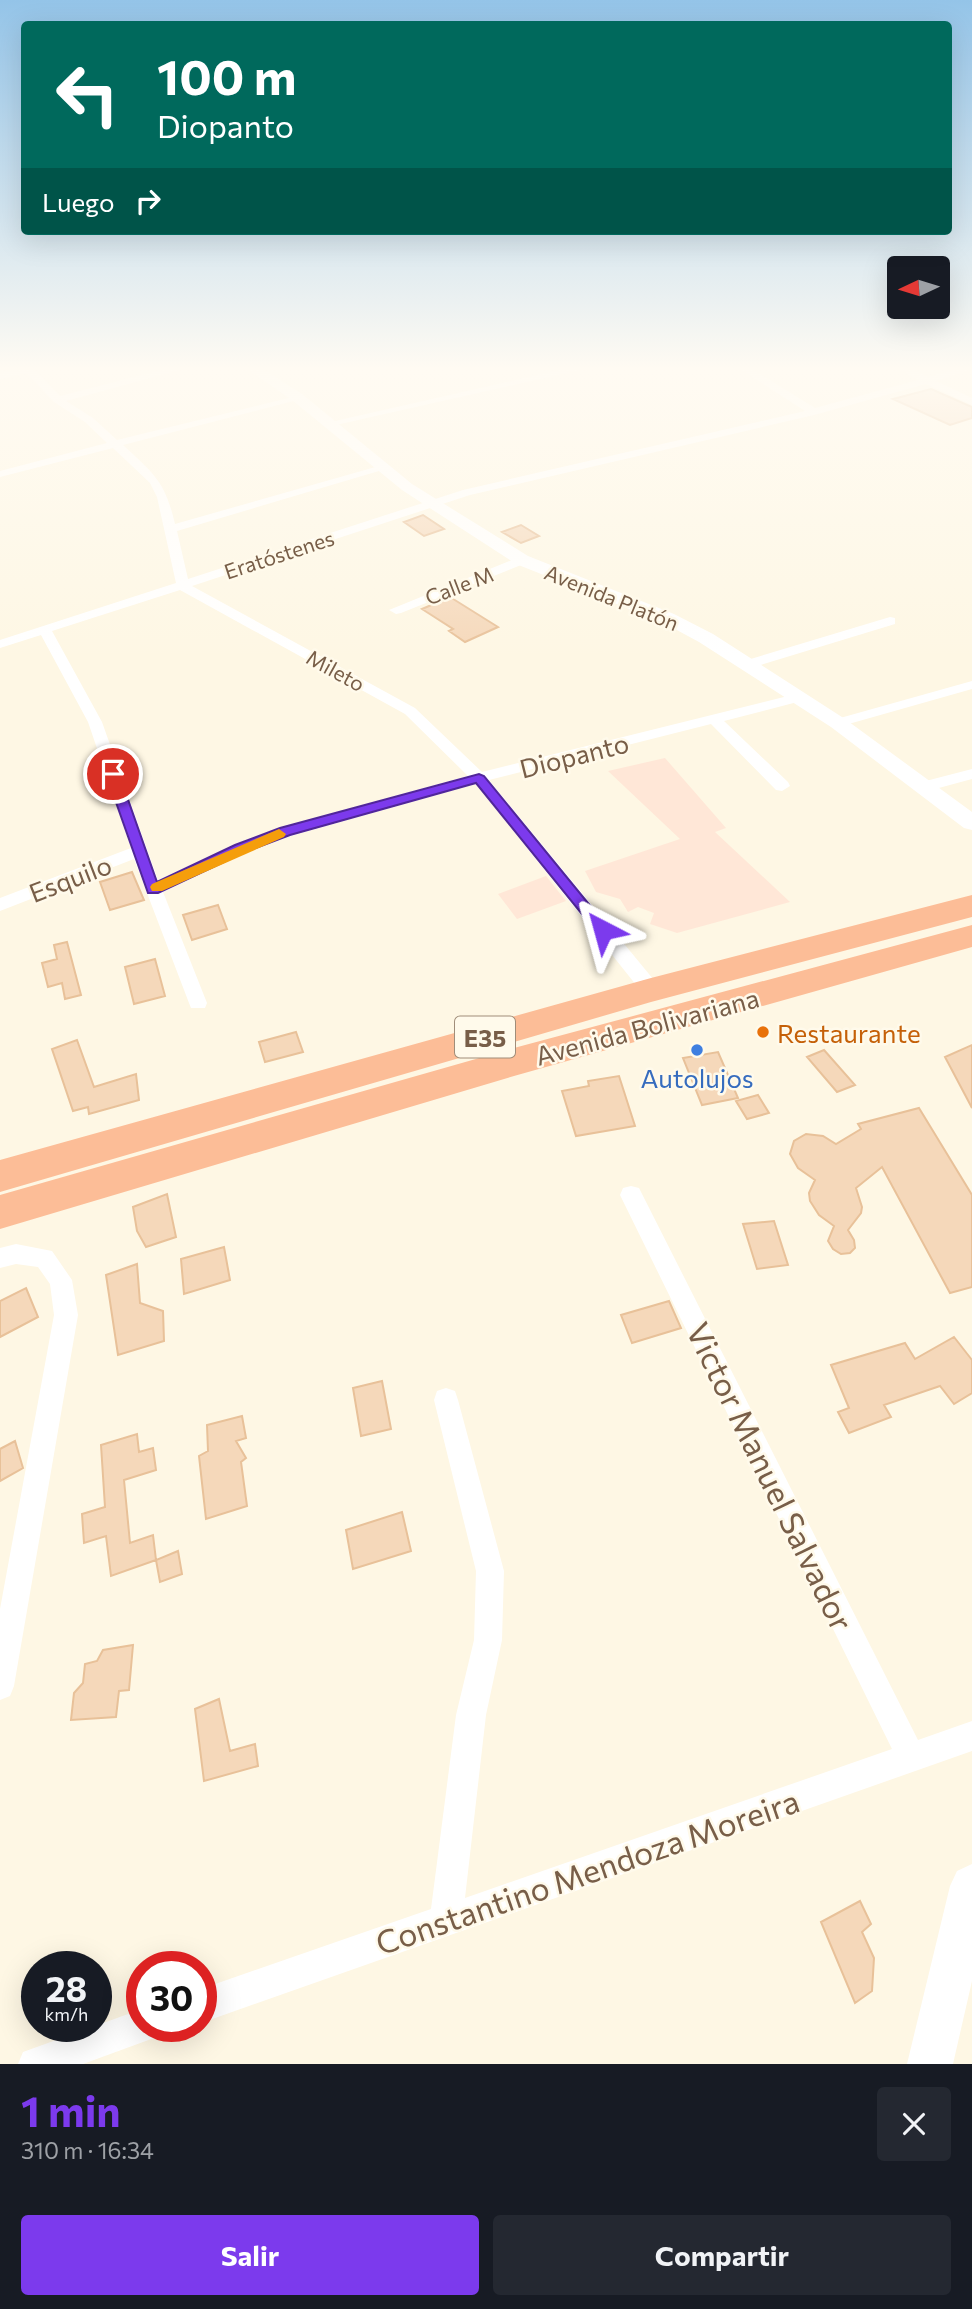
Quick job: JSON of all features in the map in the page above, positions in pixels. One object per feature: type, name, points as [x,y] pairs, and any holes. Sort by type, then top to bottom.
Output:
[{"type":"highway","name":"Avenida Bolivariana","points":[[0,1176],[651,990],[972,906]]},
{"type":"highway","name":"Avenida Bolivariana","points":[[0,1212],[514,1062],[972,936]]},
{"type":"street","points":[[0,474],[32,465]]},
{"type":"street","points":[[138,465],[155,481],[163,497],[183,586]]},
{"type":"street","name":"Avenida Platón","points":[[380,465],[432,503],[522,560],[668,618],[749,664],[838,723],[972,823]]},
{"type":"street","name":"Eratóstenes","points":[[0,644],[432,503],[579,465]]},
{"type":"street","points":[[170,529],[383,468]]},
{"type":"street","name":"Calle M","points":[[396,610],[522,560]]},
{"type":"street","name":"Mileto","points":[[183,586],[410,711],[479,778],[651,990]]},
{"type":"street","points":[[749,664],[890,621]]},
{"type":"street","points":[[45,631],[95,722],[153,890],[198,1003]]},
{"type":"street","points":[[838,723],[972,685]]},
{"type":"street","name":"Diopanto","points":[[153,890],[240,849],[285,832],[479,778],[800,697]]},
{"type":"street","points":[[714,719],[782,786]]},
{"type":"street","points":[[924,787],[972,775]]},
{"type":"street","name":"Esquilo","points":[[0,905],[140,851]]},
{"type":"street","name":"Victor Manuel Salvador","points":[[631,1195],[911,1757]]},
{"type":"street","points":[[0,1258],[16,1254],[44,1258],[61,1280],[66,1315],[0,1686]]},
{"type":"street","points":[[446,1400],[490,1572],[488,1640],[471,1715],[446,1920]]},
{"type":"street","name":"Constantino Mendoza Moreira","points":[[217,2000],[972,1736]]},
{"type":"street","points":[[930,2064],[972,1886]]},
{"type":"street","points":[[35,2064],[126,2032]]},
{"type":"shaded area","points":[[665,758],[726,828],[715,832],[790,902],[677,933],[650,924],[654,913],[638,907],[628,912],[620,899],[596,892],[585,871],[680,839],[608,771]]},
{"type":"shaded area","points":[[546,876],[566,901],[517,919],[498,894]]},
{"type":"building","points":[[423,515],[444,529],[424,536],[404,522]]},
{"type":"building","points":[[521,525],[539,536],[521,543],[502,532]]},
{"type":"building","points":[[450,597],[498,627],[465,642],[449,631],[453,629],[422,609]]},
{"type":"building","points":[[132,872],[144,900],[110,910],[100,882]]},
{"type":"building","points":[[218,905],[227,929],[192,940],[183,915]]},
{"type":"building","points":[[67,942],[81,995],[65,999],[62,983],[48,987],[42,963],[57,959],[54,945]]},
{"type":"building","points":[[155,959],[165,996],[134,1004],[125,967]]},
{"type":"building","points":[[296,1032],[303,1052],[265,1062],[259,1042]]},
{"type":"building","points":[[77,1040],[94,1087],[136,1074],[139,1100],[89,1114],[88,1107],[73,1111],[52,1049]]},
{"type":"building","points":[[972,1045],[972,1108],[945,1057]]},
{"type":"building","points":[[824,1050],[855,1085],[837,1092],[807,1057]]},
{"type":"building","points":[[718,1052],[738,1098],[702,1105],[683,1058]]},
{"type":"building","points":[[619,1076],[635,1126],[576,1136],[562,1091],[589,1086],[588,1081]]},
{"type":"building","points":[[758,1095],[769,1113],[747,1119],[736,1101]]},
{"type":"building","points":[[919,1108],[972,1195],[972,1287],[950,1293],[882,1167],[856,1188],[862,1207],[861,1213],[848,1230],[855,1248],[850,1253],[841,1254],[833,1249],[828,1241],[834,1226],[819,1215],[810,1201],[809,1193],[815,1180],[798,1168],[790,1154],[794,1141],[806,1134],[823,1136],[836,1144],[861,1129],[858,1124]]},
{"type":"building","points":[[167,1194],[176,1237],[146,1247],[137,1231],[133,1207]]},
{"type":"building","points":[[774,1221],[788,1265],[757,1269],[743,1224]]},
{"type":"building","points":[[224,1247],[230,1280],[184,1294],[181,1259]]},
{"type":"building","points":[[137,1264],[140,1303],[163,1311],[164,1341],[118,1355],[106,1275]]},
{"type":"building","points":[[26,1288],[38,1317],[0,1337],[0,1301]]},
{"type":"building","points":[[669,1301],[681,1328],[632,1343],[621,1315]]},
{"type":"building","points":[[954,1337],[972,1360],[972,1393],[954,1404],[940,1386],[884,1405],[891,1417],[849,1433],[838,1412],[849,1408],[831,1365],[905,1343],[915,1359]]},
{"type":"building","points":[[382,1381],[391,1429],[361,1436],[353,1388]]},
{"type":"building","points":[[242,1416],[246,1438],[236,1441],[246,1458],[241,1462],[247,1506],[206,1519],[199,1456],[208,1451],[207,1425]]},
{"type":"building","points":[[137,1434],[139,1452],[153,1448],[156,1470],[124,1480],[130,1543],[153,1535],[156,1560],[111,1576],[106,1536],[84,1543],[82,1514],[105,1507],[101,1445]]},
{"type":"building","points":[[15,1441],[23,1468],[0,1481],[0,1449]]},
{"type":"building","points":[[402,1512],[411,1551],[353,1569],[346,1530]]},
{"type":"building","points":[[178,1551],[182,1574],[160,1582],[156,1560]]},
{"type":"building","points":[[133,1645],[129,1690],[119,1691],[116,1717],[71,1720],[74,1693],[83,1683],[85,1664],[97,1661],[103,1650]]},
{"type":"building","points":[[219,1699],[230,1751],[255,1744],[258,1766],[204,1781],[195,1709]]},
{"type":"building","points":[[860,1901],[871,1924],[862,1932],[874,1958],[872,1991],[855,2003],[821,1922]]},
{"type":"slow traffic","points":[[157,887],[279,834]]},
{"type":"place","name":"Restaurante","points":[[763,1032]]},
{"type":"place","name":"Autolujos","points":[[697,1050]]},
{"type":"route","points":[[113,774],[153,890],[240,849],[285,832],[479,778],[603,930]]}]
